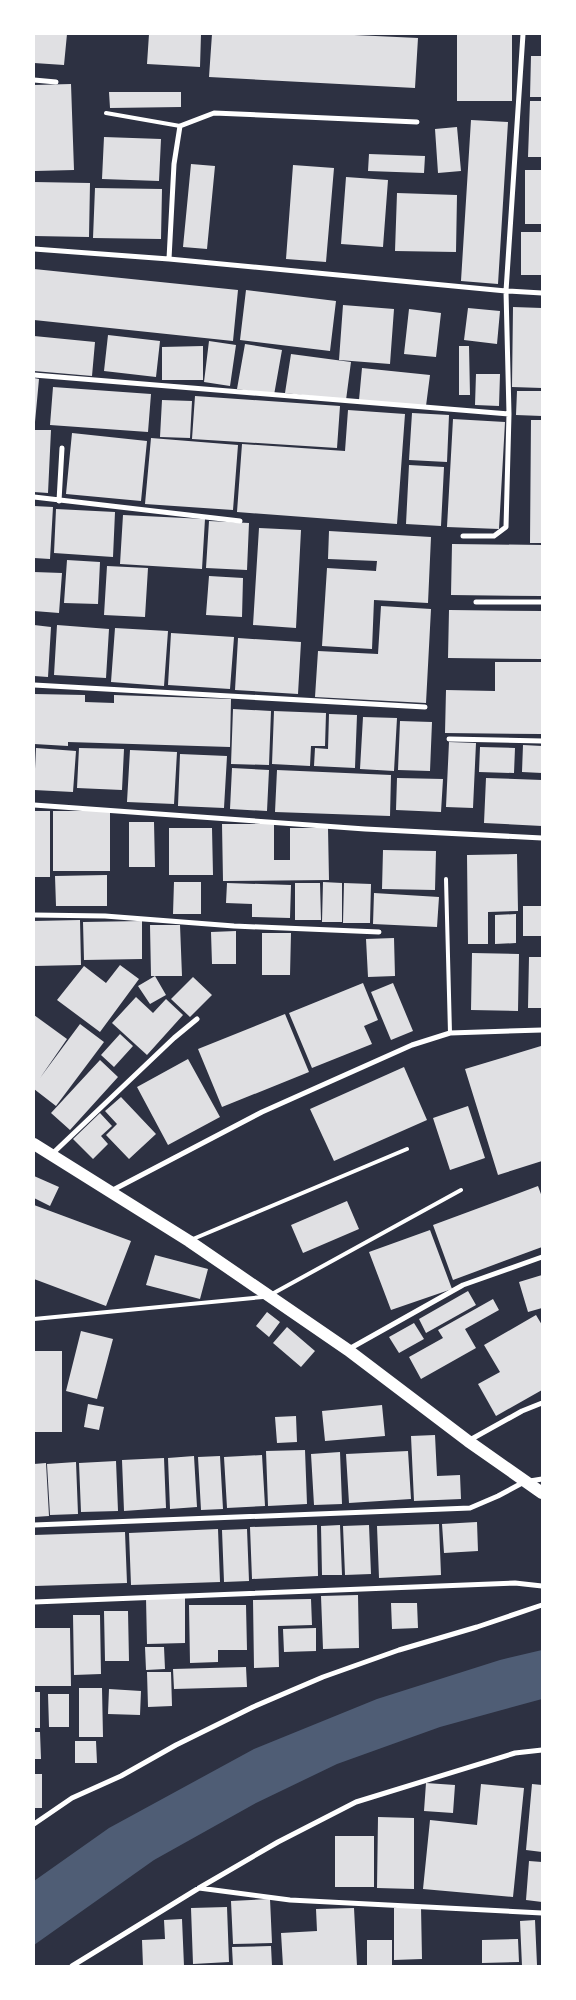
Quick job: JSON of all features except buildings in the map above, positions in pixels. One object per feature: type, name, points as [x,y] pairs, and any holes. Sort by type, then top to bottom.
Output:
[{"type":"main road","points":[[34,1144],[189,1241],[348,1350],[468,1441],[542,1493]]},
{"type":"street","points":[[463,536],[494,536],[506,527],[509,414],[506,292],[523,34]]},
{"type":"street","points":[[34,80],[56,82]]},
{"type":"street","points":[[169,259],[174,164],[180,126],[214,114],[417,122]]},
{"type":"street","points":[[34,249],[169,259],[506,292],[542,293]]},
{"type":"street","points":[[34,375],[509,414]]},
{"type":"street","points":[[59,501],[62,448]]},
{"type":"street","points":[[34,497],[240,522]]},
{"type":"street","points":[[476,602],[542,602]]},
{"type":"street","points":[[34,684],[425,707]]},
{"type":"street","points":[[449,739],[542,741]]},
{"type":"street","points":[[34,805],[365,829],[542,838]]},
{"type":"street","points":[[34,915],[104,916],[234,926],[380,932]]},
{"type":"street","points":[[50,1155],[197,1019]]},
{"type":"street","points":[[111,1191],[262,1112],[404,1049],[450,1033],[542,1030]]},
{"type":"street","points":[[348,1350],[463,1285],[542,1258]]},
{"type":"street","points":[[468,1441],[522,1411],[542,1404]]},
{"type":"street","points":[[34,1525],[470,1508],[524,1482],[542,1479]]},
{"type":"street","points":[[34,1602],[515,1583],[542,1586]]},
{"type":"street","points":[[34,1824],[72,1798],[121,1776],[184,1740],[297,1688],[364,1661],[542,1605]]},
{"type":"street","points":[[72,1966],[278,1842],[356,1802],[515,1753],[542,1750]]},
{"type":"street","points":[[199,1888],[290,1900],[542,1913]]},
{"type":"lane","points":[[106,113],[180,126]]},
{"type":"lane","points":[[446,879],[450,1033]]},
{"type":"lane","points":[[189,1241],[407,1150]]},
{"type":"lane","points":[[34,1319],[268,1296],[461,1190]]},
{"type":"water","points":[[542,1650],[542,1699],[440,1727],[337,1764],[256,1803],[154,1860],[34,1945],[34,1881],[109,1828],[254,1749],[377,1699],[500,1660]]}]
